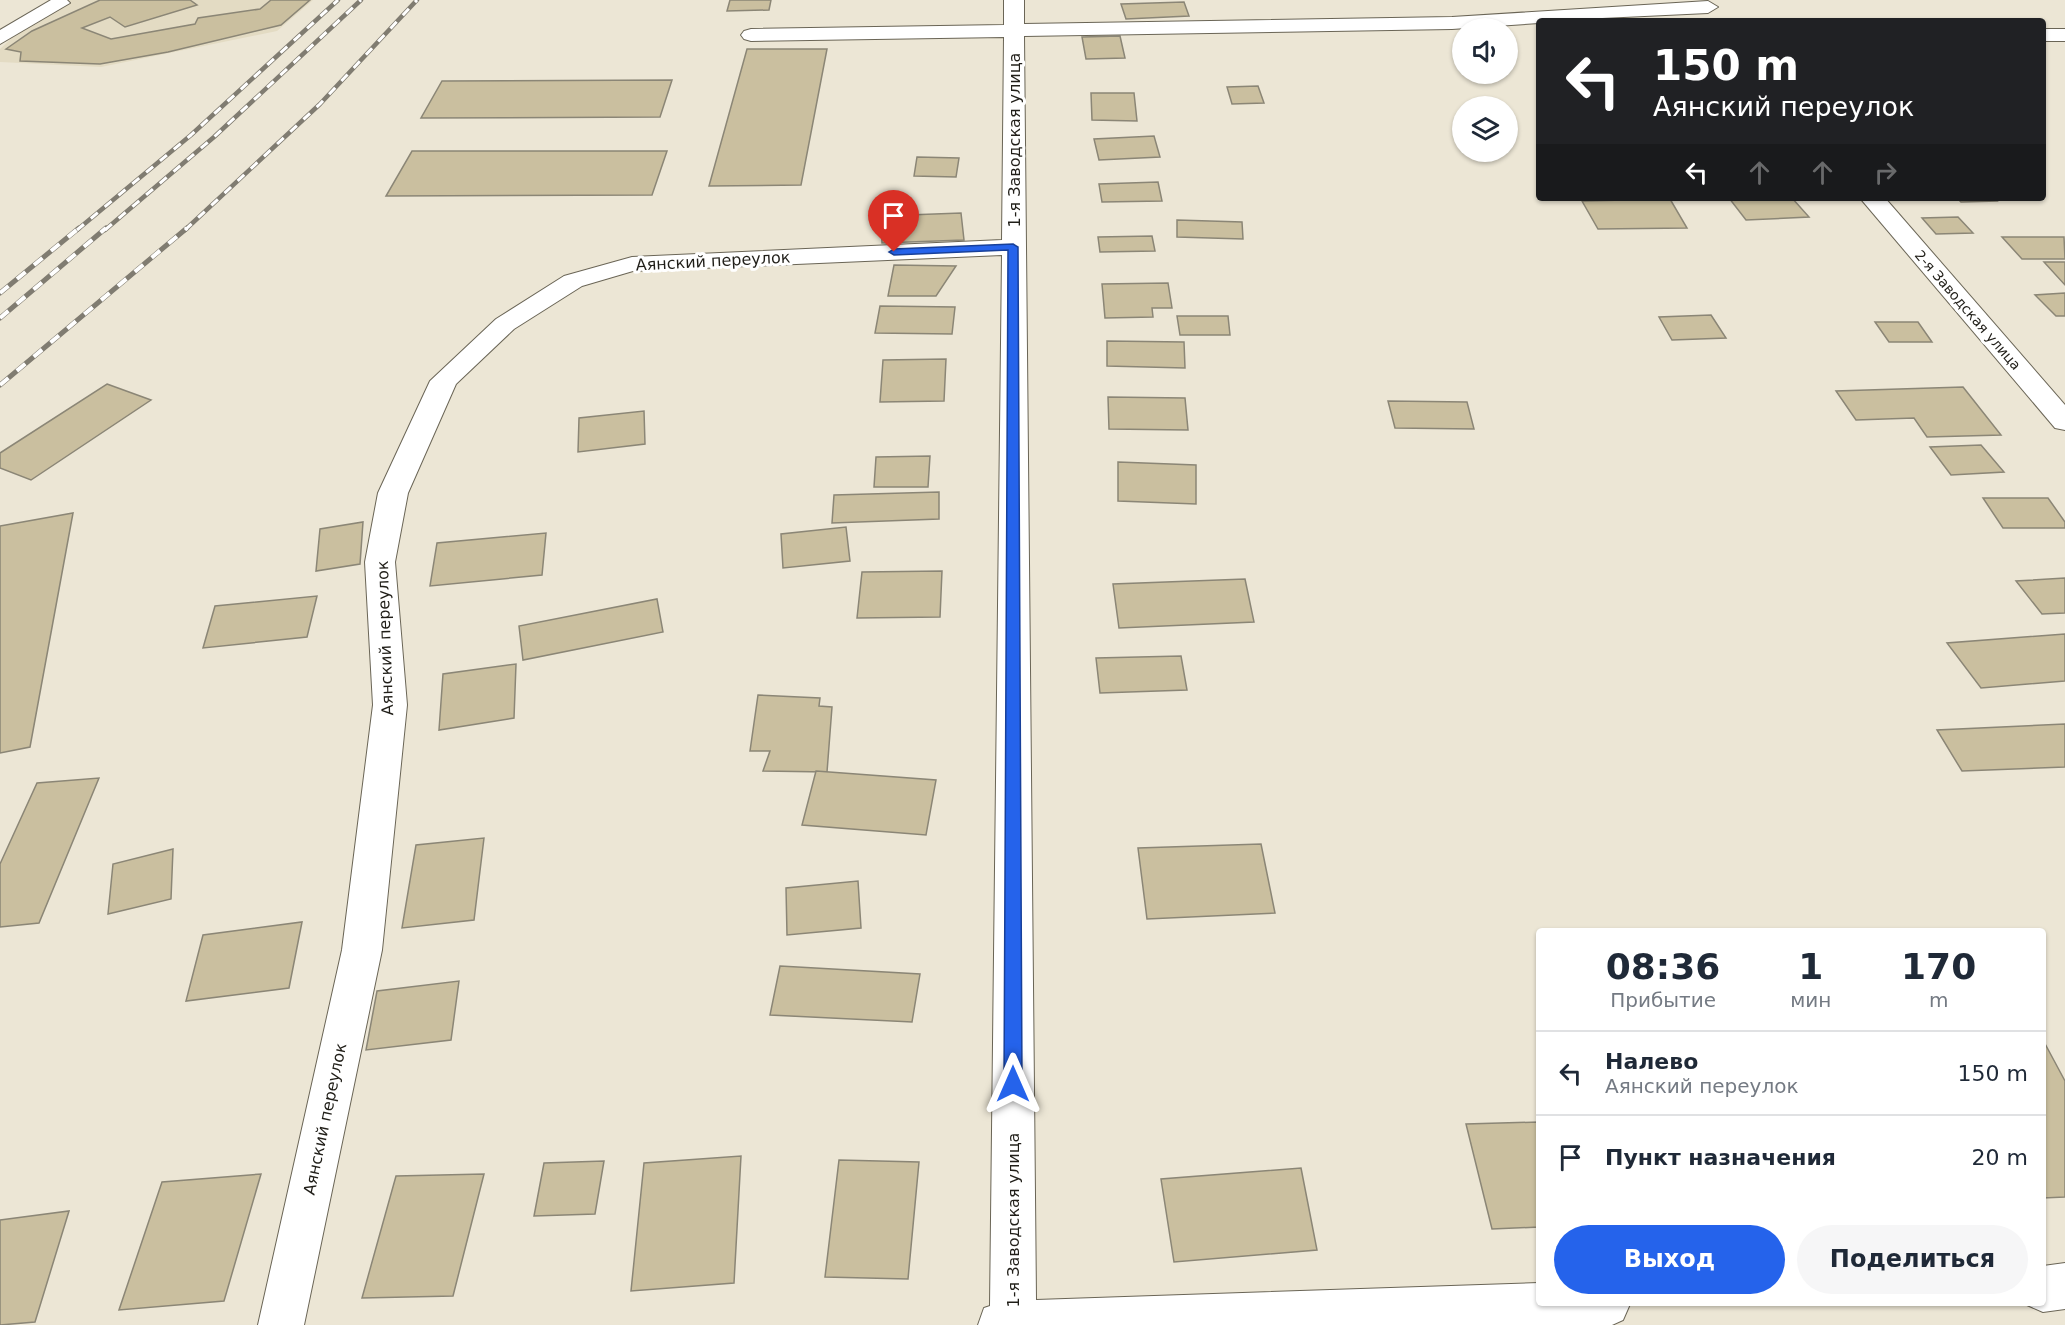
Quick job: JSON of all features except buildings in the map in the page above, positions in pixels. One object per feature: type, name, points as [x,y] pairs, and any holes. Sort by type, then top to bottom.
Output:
[{"type":"street","points":[[0,38],[60,3]]},
{"type":"street","points":[[1544,18],[1710,9]]},
{"type":"street","points":[[751,35],[1014,15],[1452,23],[1536,18]]},
{"type":"street","name":"1-я Заводская улица","points":[[1007,1324],[1014,15]]},
{"type":"street","points":[[2046,35],[2065,35]]},
{"type":"street","name":"2-я Заводская улица","points":[[1875,201],[2065,422]]},
{"type":"street","name":"Аянский переулок","points":[[281,1325],[362,950],[390,705],[380,562],[393,493],[444,381],[505,324],[573,281],[632,264],[1013,247]]},
{"type":"street","points":[[2046,1289],[2065,1287]]},
{"type":"street","points":[[1007,1324],[1547,1306]]},
{"type":"shaded area","points":[[52,0],[313,0],[277,31],[101,67],[0,62],[0,49]]},
{"type":"railway","points":[[77,230],[191,135],[338,0]]},
{"type":"railway","points":[[105,230],[214,137],[361,0]]},
{"type":"railway","points":[[185,230],[320,104],[417,0]]},
{"type":"railway","points":[[0,293],[79,228]]},
{"type":"railway","points":[[0,318],[106,228]]},
{"type":"railway","points":[[0,385],[187,228]]},
{"type":"route","points":[[894,252],[1013,247],[1013,1084]]}]
